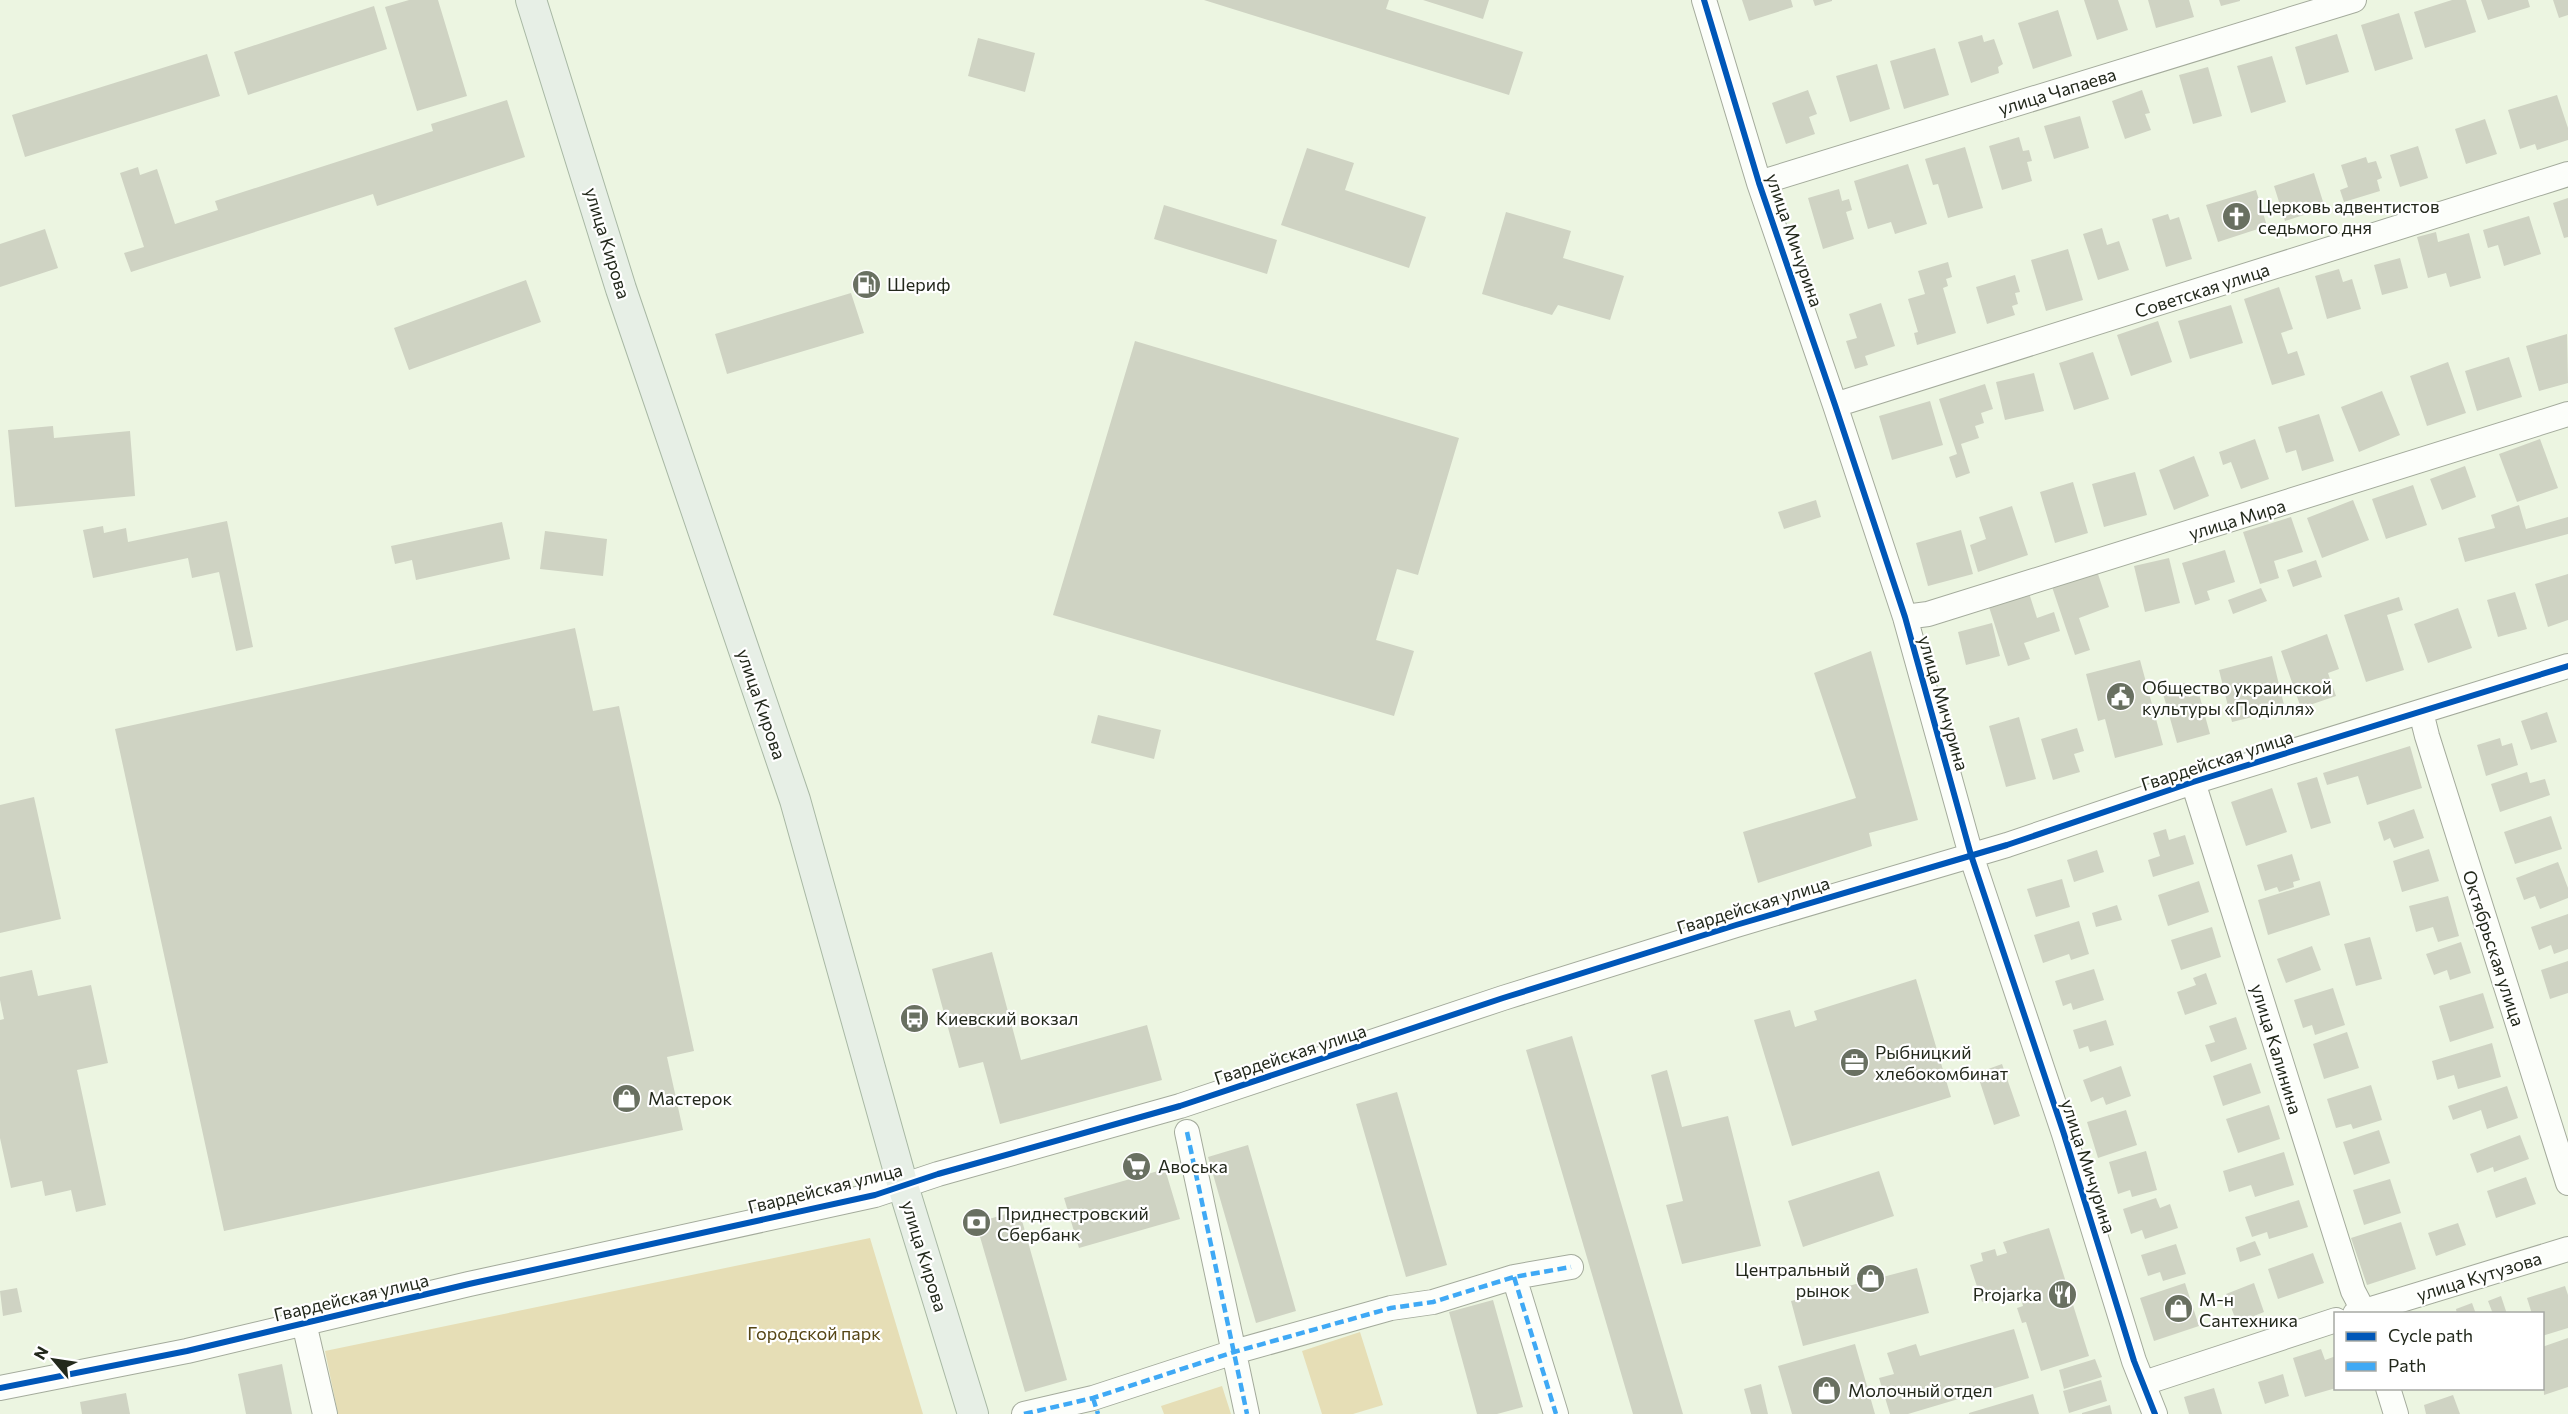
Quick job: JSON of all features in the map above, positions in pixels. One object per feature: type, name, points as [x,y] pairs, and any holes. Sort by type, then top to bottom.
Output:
[{"type":"main road","name":"улица Кирова","points":[[531,0],[621,289],[795,800],[903,1186],[973,1414]]},
{"type":"street","name":"улица Мичурина","points":[[1704,0],[1759,183],[1905,617],[1971,855],[2064,1134],[2134,1361],[2155,1414]]},
{"type":"street","name":"улица Чапаева","points":[[1759,183],[2354,0]]},
{"type":"street","name":"Советская улица","points":[[1835,405],[2568,174]]},
{"type":"street","name":"улица Мира","points":[[1905,617],[1928,614],[2145,548],[2568,414]]},
{"type":"street","name":"Гвардейская улица","points":[[0,1388],[187,1351],[875,1195],[1180,1106],[1503,998],[2007,845],[2193,782],[2568,666]]},
{"type":"street","name":"Октябрьская улица","points":[[2421,712],[2568,1183]]},
{"type":"street","name":"улица Калинина","points":[[2193,782],[2361,1312]]},
{"type":"street","points":[[1187,1132],[1247,1414]]},
{"type":"street","name":"улица Кутузова","points":[[2361,1312],[2568,1249]]},
{"type":"street","points":[[1024,1414],[1096,1406],[1234,1352],[1391,1308],[1433,1302],[1514,1277],[1571,1267]]},
{"type":"street","points":[[1514,1277],[1556,1414]]},
{"type":"street","points":[[2144,1383],[2334,1321]]},
{"type":"street","points":[[304,1323],[324,1414]]},
{"type":"street","points":[[2388,1390],[2396,1414]]},
{"type":"green space","name":"Городской парк","points":[[870,1238],[923,1414],[338,1414],[325,1351]]},
{"type":"green space","points":[[1360,1332],[1383,1405],[1353,1414],[1322,1414],[1302,1351]]},
{"type":"green space","points":[[1222,1386],[1231,1414],[1164,1414],[1161,1406]]},
{"type":"building","points":[[409,0],[438,0],[467,96],[417,111],[385,7]]},
{"type":"building","points":[[1204,0],[1389,0],[1386,9],[1523,52],[1509,95]]},
{"type":"building","points":[[1423,0],[1489,0],[1483,19]]},
{"type":"building","points":[[1742,0],[1791,0],[1793,7],[1749,21]]},
{"type":"building","points":[[1813,0],[1832,0],[1832,1],[1815,6]]},
{"type":"building","points":[[2084,0],[2118,0],[2128,30],[2097,40]]},
{"type":"building","points":[[2148,0],[2189,0],[2194,17],[2156,28]]},
{"type":"building","points":[[2219,0],[2240,0],[2240,1],[2221,6]]},
{"type":"building","points":[[2452,0],[2466,0],[2476,32],[2425,48],[2414,12]]},
{"type":"building","points":[[2481,0],[2528,0],[2530,7],[2488,20]]},
{"type":"building","points":[[2553,0],[2568,0],[2568,15],[2559,18]]},
{"type":"building","points":[[374,6],[387,49],[248,95],[234,52]]},
{"type":"building","points":[[2058,10],[2072,56],[2033,69],[2018,23]]},
{"type":"building","points":[[2399,13],[2413,59],[2375,71],[2361,25]]},
{"type":"building","points":[[2337,34],[2349,72],[2306,85],[2295,47]]},
{"type":"building","points":[[1982,35],[1984,42],[1994,39],[2003,64],[1998,67],[1999,73],[1971,83],[1958,42]]},
{"type":"building","points":[[978,38],[1035,53],[1025,92],[968,76]]},
{"type":"building","points":[[1935,48],[1949,95],[1904,109],[1890,61]]},
{"type":"building","points":[[207,54],[220,96],[25,157],[12,115]]},
{"type":"building","points":[[2272,56],[2286,102],[2251,113],[2237,66]]},
{"type":"building","points":[[1877,64],[1890,109],[1850,122],[1836,76]]},
{"type":"building","points":[[2208,67],[2222,116],[2193,124],[2179,75]]},
{"type":"building","points":[[1808,90],[1817,114],[1809,117],[1815,134],[1786,144],[1772,103]]},
{"type":"building","points":[[2142,90],[2150,113],[2145,114],[2151,130],[2125,139],[2112,101]]},
{"type":"building","points":[[2557,95],[2568,128],[2568,140],[2537,150],[2535,144],[2520,149],[2508,110]]},
{"type":"building","points":[[507,100],[525,157],[377,206],[373,194],[131,272],[124,253],[144,247],[120,173],[138,167],[140,175],[157,169],[175,224],[218,210],[215,201],[433,131],[431,124]]},
{"type":"building","points":[[2080,116],[2089,148],[2054,159],[2044,126]]},
{"type":"building","points":[[2485,119],[2497,154],[2466,164],[2455,129]]},
{"type":"building","points":[[2019,137],[2023,151],[2029,150],[2032,161],[2027,162],[2032,181],[2002,190],[1989,146]]},
{"type":"building","points":[[2418,146],[2428,178],[2400,187],[2390,155]]},
{"type":"building","points":[[1965,147],[1983,208],[1948,218],[1938,184],[1933,185],[1925,159]]},
{"type":"building","points":[[1307,148],[1354,163],[1345,190],[1426,217],[1409,268],[1281,225]]},
{"type":"building","points":[[2366,157],[2368,163],[2376,161],[2382,178],[2377,180],[2380,191],[2344,202],[2340,190],[2348,187],[2341,165]]},
{"type":"building","points":[[1908,164],[1927,224],[1895,234],[1891,222],[1868,229],[1854,181]]},
{"type":"building","points":[[2314,173],[2325,208],[2285,221],[2274,186]]},
{"type":"building","points":[[1839,189],[1842,201],[1849,199],[1852,210],[1846,212],[1854,239],[1823,249],[1808,198]]},
{"type":"building","name":"Церковь адвентистов седьмого дня","points":[[2256,190],[2267,226],[2218,242],[2206,205]]},
{"type":"building","points":[[2568,198],[2568,237],[2564,238],[2553,203]]},
{"type":"building","points":[[1164,205],[1277,240],[1267,274],[1154,239]]},
{"type":"building","points":[[1506,212],[1571,231],[1563,258],[1624,276],[1610,320],[1558,305],[1552,315],[1482,294]]},
{"type":"building","points":[[2168,214],[2170,220],[2179,217],[2192,259],[2166,267],[2152,219]]},
{"type":"building","points":[[2529,216],[2541,254],[2504,266],[2498,245],[2488,248],[2483,230]]},
{"type":"building","points":[[2102,228],[2107,245],[2119,241],[2129,270],[2098,280],[2083,234]]},
{"type":"building","points":[[45,229],[58,268],[0,287],[0,244]]},
{"type":"building","points":[[2436,232],[2438,242],[2469,233],[2481,278],[2450,287],[2446,273],[2428,278],[2417,237]]},
{"type":"building","points":[[2068,249],[2083,300],[2046,311],[2031,260]]},
{"type":"building","points":[[2400,258],[2408,288],[2382,295],[2374,265]]},
{"type":"building","points":[[1948,262],[1952,277],[1946,279],[1948,286],[1943,288],[1956,333],[1917,345],[1914,333],[1918,332],[1908,299],[1925,294],[1918,271]]},
{"type":"building","points":[[2339,269],[2343,282],[2352,279],[2361,309],[2327,319],[2315,276]]},
{"type":"building","points":[[2015,275],[2020,292],[2015,293],[2018,304],[2012,306],[2015,315],[1987,324],[1976,287]]},
{"type":"building","points":[[526,280],[541,322],[409,370],[394,328]]},
{"type":"building","points":[[2279,287],[2293,329],[2281,333],[2288,354],[2297,351],[2305,375],[2272,385],[2244,299]]},
{"type":"building","points":[[851,293],[864,333],[727,374],[715,334]]},
{"type":"building","points":[[1881,303],[1895,346],[1865,356],[1868,365],[1855,369],[1846,341],[1857,338],[1849,314]]},
{"type":"building","points":[[2231,305],[2243,343],[2190,359],[2178,321]]},
{"type":"building","points":[[2158,321],[2172,362],[2131,376],[2117,335]]},
{"type":"building","points":[[2567,334],[2568,383],[2539,391],[2526,346]]},
{"type":"building","points":[[1135,341],[1459,438],[1418,575],[1397,569],[1376,640],[1414,651],[1394,716],[1053,615]]},
{"type":"building","points":[[2093,352],[2109,399],[2074,410],[2059,363]]},
{"type":"building","points":[[2509,357],[2522,397],[2477,411],[2465,371]]},
{"type":"building","points":[[2448,362],[2466,413],[2427,426],[2410,376]]},
{"type":"building","points":[[2034,373],[2044,411],[2005,420],[1996,382]]},
{"type":"building","points":[[1985,384],[1993,409],[1981,413],[1984,423],[1975,426],[1979,438],[1961,444],[1970,473],[1956,478],[1949,457],[1957,454],[1939,399]]},
{"type":"building","points":[[2382,391],[2400,435],[2359,452],[2341,407]]},
{"type":"building","points":[[1930,401],[1943,445],[1892,460],[1879,416]]},
{"type":"building","points":[[2319,414],[2334,461],[2302,471],[2296,450],[2286,453],[2278,427]]},
{"type":"building","points":[[53,426],[54,438],[130,431],[135,496],[15,507],[8,430]]},
{"type":"building","points":[[2255,439],[2269,479],[2241,489],[2231,462],[2223,465],[2219,452]]},
{"type":"building","points":[[2540,439],[2558,488],[2517,502],[2499,454]]},
{"type":"building","points":[[2194,456],[2209,496],[2174,510],[2159,470]]},
{"type":"building","points":[[2465,466],[2476,497],[2442,510],[2430,479]]},
{"type":"building","points":[[2135,472],[2147,515],[2104,527],[2092,484]]},
{"type":"building","points":[[2073,482],[2088,533],[2055,543],[2040,492]]},
{"type":"building","points":[[2413,485],[2427,525],[2386,539],[2372,499]]},
{"type":"building","points":[[1816,500],[1821,517],[1784,529],[1778,512]]},
{"type":"building","points":[[2353,500],[2369,540],[2322,558],[2307,518]]},
{"type":"building","points":[[2519,505],[2526,529],[2568,517],[2568,534],[2465,562],[2458,538],[2495,528],[2491,515]]},
{"type":"building","points":[[2012,506],[2028,555],[1978,572],[1970,545],[1986,539],[1979,517]]},
{"type":"building","points":[[2291,517],[2303,552],[2274,561],[2279,578],[2260,584],[2243,532]]},
{"type":"building","points":[[227,521],[253,647],[236,651],[219,572],[192,578],[188,558],[93,578],[83,530],[103,526],[104,533],[126,528],[128,542]]},
{"type":"building","points":[[502,522],[510,559],[416,580],[412,560],[395,564],[391,546]]},
{"type":"building","points":[[1961,530],[1973,574],[1928,586],[1916,543]]},
{"type":"building","points":[[545,531],[607,539],[603,576],[540,569]]},
{"type":"building","points":[[2225,550],[2235,582],[2207,591],[2210,600],[2195,605],[2182,563]]},
{"type":"building","points":[[2169,558],[2180,603],[2145,612],[2134,566]]},
{"type":"building","points":[[2316,560],[2322,577],[2293,587],[2287,570]]},
{"type":"building","points":[[2096,568],[2109,607],[2079,618],[2090,650],[2075,655],[2051,584]]},
{"type":"building","points":[[2568,574],[2568,620],[2548,627],[2535,584]]},
{"type":"building","points":[[2261,588],[2267,601],[2233,614],[2228,600]]},
{"type":"building","points":[[2515,592],[2527,629],[2498,637],[2487,600]]},
{"type":"building","points":[[2029,593],[2037,618],[2054,612],[2060,631],[2024,643],[2030,659],[2008,666],[1989,607]]},
{"type":"building","points":[[2399,597],[2403,610],[2387,615],[2404,670],[2366,682],[2344,615]]},
{"type":"building","points":[[2458,608],[2472,648],[2428,663],[2414,624]]},
{"type":"building","points":[[1992,623],[2000,656],[1966,665],[1958,632]]},
{"type":"building","points":[[575,628],[593,711],[619,706],[694,1051],[667,1057],[683,1130],[224,1231],[115,729]]},
{"type":"building","points":[[2327,634],[2339,669],[2328,673],[2336,696],[2301,708],[2281,651]]},
{"type":"building","points":[[1871,651],[1918,820],[1869,833],[1872,846],[1758,883],[1743,832],[1856,798],[1814,673]]},
{"type":"building","points":[[2272,656],[2285,709],[2232,722],[2219,670]]},
{"type":"building","name":"Общество украинской культуры «Поділля»","points":[[2140,660],[2163,745],[2115,758],[2105,719],[2098,721],[2086,674]]},
{"type":"building","points":[[2185,683],[2189,697],[2199,694],[2210,734],[2177,743],[2162,690]]},
{"type":"building","points":[[2547,712],[2557,742],[2531,750],[2521,721]]},
{"type":"building","points":[[1098,715],[1161,730],[1154,759],[1091,743]]},
{"type":"building","points":[[2019,717],[2036,779],[2006,787],[1989,726]]},
{"type":"building","points":[[2077,728],[2084,751],[2074,754],[2080,772],[2053,780],[2041,739]]},
{"type":"building","points":[[2500,738],[2502,746],[2512,743],[2518,765],[2486,776],[2477,745]]},
{"type":"building","points":[[2410,746],[2422,788],[2367,805],[2358,776],[2327,785],[2323,773]]},
{"type":"building","points":[[2527,772],[2530,783],[2545,779],[2550,795],[2500,812],[2491,784]]},
{"type":"building","points":[[2317,777],[2331,823],[2311,829],[2297,783]]},
{"type":"building","points":[[2272,788],[2287,832],[2246,846],[2231,802]]},
{"type":"building","points":[[34,797],[61,919],[0,933],[0,805]]},
{"type":"building","points":[[2414,809],[2424,838],[2394,848],[2390,838],[2384,841],[2378,822]]},
{"type":"building","points":[[2551,816],[2562,849],[2515,864],[2504,832]]},
{"type":"building","points":[[2166,829],[2169,840],[2185,835],[2194,864],[2153,877],[2148,860],[2160,856],[2153,833]]},
{"type":"building","points":[[2429,849],[2439,881],[2402,892],[2393,861]]},
{"type":"building","points":[[2097,850],[2104,872],[2074,882],[2067,860]]},
{"type":"building","points":[[2292,854],[2300,880],[2293,882],[2294,887],[2279,892],[2277,887],[2265,891],[2257,865]]},
{"type":"building","points":[[2558,862],[2568,888],[2568,898],[2540,909],[2535,896],[2524,900],[2516,878]]},
{"type":"building","points":[[2062,879],[2070,907],[2036,917],[2027,889]]},
{"type":"building","points":[[2199,881],[2209,912],[2168,926],[2158,895]]},
{"type":"building","points":[[2320,881],[2330,915],[2268,935],[2258,900]]},
{"type":"building","points":[[2448,896],[2459,936],[2438,942],[2433,927],[2416,932],[2409,906]]},
{"type":"building","points":[[2117,905],[2122,920],[2096,927],[2092,913]]},
{"type":"building","points":[[2568,914],[2568,949],[2554,954],[2551,945],[2539,950],[2531,927]]},
{"type":"building","points":[[2079,921],[2089,954],[2071,960],[2069,954],[2043,963],[2034,935]]},
{"type":"building","points":[[2212,927],[2221,957],[2181,970],[2171,940]]},
{"type":"building","points":[[2370,937],[2382,979],[2356,986],[2344,944]]},
{"type":"building","points":[[2461,942],[2471,973],[2450,980],[2447,970],[2434,975],[2426,954]]},
{"type":"building","points":[[2312,946],[2321,970],[2286,983],[2277,959]]},
{"type":"building","points":[[992,952],[1021,1060],[1147,1025],[1162,1080],[1000,1124],[983,1062],[959,1068],[932,969]]},
{"type":"building","points":[[2568,961],[2568,993],[2550,999],[2541,970]]},
{"type":"building","points":[[2094,969],[2104,1000],[2073,1010],[2071,1003],[2063,1006],[2055,981]]},
{"type":"building","points":[[32,970],[38,996],[91,985],[108,1063],[77,1070],[106,1205],[76,1212],[71,1190],[45,1196],[42,1181],[11,1188],[0,1138],[0,1020],[4,1019],[0,1000],[0,977]]},
{"type":"building","points":[[2206,973],[2217,1004],[2185,1015],[2177,992],[2196,985],[2193,978]]},
{"type":"building","name":"Рыбницкий хлебокомбинат","points":[[1916,979],[1951,1097],[1792,1146],[1754,1020],[1790,1010],[1795,1027],[1817,1020],[1814,1011]]},
{"type":"building","points":[[2333,988],[2345,1025],[2315,1035],[2312,1025],[2303,1028],[2294,1000]]},
{"type":"building","points":[[2483,993],[2494,1028],[2450,1042],[2439,1006]]},
{"type":"building","points":[[2236,1017],[2247,1049],[2211,1062],[2205,1045],[2215,1042],[2209,1026]]},
{"type":"building","points":[[2106,1020],[2114,1045],[2090,1052],[2088,1046],[2079,1049],[2073,1030]]},
{"type":"building","points":[[2347,1032],[2359,1068],[2324,1079],[2313,1044]]},
{"type":"building","points":[[1572,1036],[1683,1414],[1633,1414],[1526,1050]]},
{"type":"building","points":[[2492,1043],[2501,1077],[2458,1089],[2454,1075],[2437,1080],[2432,1061]]},
{"type":"building","points":[[2251,1063],[2261,1093],[2223,1106],[2213,1076]]},
{"type":"building","points":[[2002,1064],[2020,1116],[1994,1125],[1977,1073]]},
{"type":"building","points":[[2121,1066],[2131,1096],[2106,1105],[2103,1097],[2091,1102],[2083,1080]]},
{"type":"building","points":[[1667,1070],[1682,1127],[1728,1116],[1761,1246],[1682,1264],[1666,1205],[1683,1201],[1651,1075]]},
{"type":"building","points":[[2371,1085],[2382,1120],[2353,1129],[2351,1124],[2336,1128],[2327,1099]]},
{"type":"building","points":[[2507,1086],[2518,1118],[2487,1129],[2481,1110],[2453,1120],[2448,1106]]},
{"type":"building","points":[[1397,1092],[1447,1265],[1406,1277],[1356,1104]]},
{"type":"building","points":[[2269,1105],[2280,1139],[2238,1153],[2226,1119]]},
{"type":"building","points":[[2126,1110],[2137,1145],[2098,1158],[2087,1122]]},
{"type":"building","points":[[2379,1130],[2390,1163],[2354,1175],[2343,1142]]},
{"type":"building","points":[[2520,1135],[2529,1159],[2494,1172],[2493,1167],[2477,1173],[2470,1154]]},
{"type":"building","points":[[1248,1145],[1296,1311],[1256,1323],[1208,1157]]},
{"type":"building","points":[[2146,1151],[2157,1190],[2132,1197],[2130,1190],[2118,1194],[2109,1162]]},
{"type":"building","points":[[2284,1152],[2294,1185],[2255,1197],[2251,1185],[2229,1192],[2223,1171]]},
{"type":"building","points":[[1165,1169],[1180,1219],[1079,1248],[1064,1198]]},
{"type":"building","points":[[1879,1171],[1894,1216],[1803,1247],[1788,1201]]},
{"type":"building","points":[[2526,1177],[2536,1204],[2496,1218],[2487,1191]]},
{"type":"building","points":[[2390,1179],[2401,1213],[2364,1225],[2353,1190]]},
{"type":"building","points":[[2156,1198],[2160,1208],[2170,1204],[2178,1228],[2145,1239],[2142,1230],[2131,1234],[2123,1209]]},
{"type":"building","points":[[2299,1200],[2308,1227],[2269,1239],[2267,1232],[2252,1237],[2245,1217]]},
{"type":"building","points":[[1019,1210],[1067,1380],[1025,1392],[976,1223]]},
{"type":"building","points":[[2401,1222],[2416,1269],[2367,1285],[2351,1238]]},
{"type":"building","points":[[2458,1223],[2466,1245],[2436,1256],[2428,1233]]},
{"type":"building","points":[[2049,1228],[2089,1356],[2041,1371],[2026,1322],[2022,1323],[2017,1308],[2023,1306],[2019,1291],[1982,1302],[1970,1265],[1983,1261],[1981,1253],[1995,1249],[1997,1256],[2007,1253],[2003,1242]]},
{"type":"building","points":[[2255,1241],[2261,1255],[2240,1262],[2236,1248]]},
{"type":"building","points":[[2176,1244],[2186,1274],[2163,1281],[2160,1272],[2148,1276],[2141,1255]]},
{"type":"building","points":[[2313,1253],[2324,1283],[2278,1299],[2268,1269]]},
{"type":"building","points":[[1917,1268],[1929,1313],[1803,1346],[1791,1301]]},
{"type":"building","points":[[2185,1283],[2199,1326],[2154,1341],[2140,1298]]},
{"type":"building","points":[[2254,1283],[2264,1312],[2237,1323],[2226,1294]]},
{"type":"building","points":[[2565,1286],[2568,1295],[2568,1328],[2544,1335],[2544,1312],[2531,1312],[2527,1298]]},
{"type":"building","points":[[17,1288],[22,1312],[3,1316],[0,1291]]},
{"type":"building","points":[[2501,1296],[2506,1312],[2492,1312],[2488,1301]]},
{"type":"building","points":[[1493,1300],[1523,1407],[1497,1414],[1477,1414],[1449,1312]]},
{"type":"building","points":[[2472,1303],[2475,1312],[2457,1312],[2456,1309]]},
{"type":"building","points":[[2014,1329],[2029,1378],[1908,1414],[1890,1414],[1879,1378],[1894,1374],[1887,1353],[1916,1344],[1920,1356]]},
{"type":"building","points":[[2568,1338],[2568,1387],[2544,1395],[2544,1390],[2544,1346]]},
{"type":"building","name":"Молочный отдел","points":[[1855,1344],[1875,1414],[1792,1414],[1778,1366]]},
{"type":"building","points":[[2321,1349],[2325,1360],[2334,1357],[2334,1389],[2305,1397],[2293,1358]]},
{"type":"building","points":[[2095,1359],[2102,1377],[2064,1389],[2059,1370]]},
{"type":"building","points":[[282,1364],[292,1414],[246,1414],[238,1374]]},
{"type":"building","points":[[2283,1374],[2289,1396],[2265,1404],[2258,1382]]},
{"type":"building","points":[[2101,1380],[2107,1401],[2069,1413],[2063,1391]]},
{"type":"building","points":[[1761,1384],[1768,1414],[1751,1414],[1744,1389]]},
{"type":"building","points":[[2214,1388],[2222,1414],[2189,1414],[2184,1397]]},
{"type":"building","points":[[126,1393],[130,1414],[82,1414],[80,1402]]},
{"type":"building","points":[[2033,1394],[2039,1414],[1969,1414],[1969,1413]]},
{"type":"building","points":[[2453,1395],[2460,1414],[2426,1414],[2424,1405]]},
{"type":"building","points":[[2110,1405],[2112,1414],[2082,1414],[2082,1413]]},
{"type":"marked path","points":[[1187,1132],[1247,1414]]},
{"type":"marked path","points":[[1024,1414],[1093,1398],[1234,1352],[1391,1308],[1433,1302],[1514,1277],[1571,1267]]},
{"type":"marked path","points":[[1514,1277],[1556,1414]]},
{"type":"marked path","points":[[1093,1398],[1098,1414]]},
{"type":"cycle path","points":[[1704,0],[1759,183],[1905,617],[1971,855],[2064,1134],[2134,1361],[2155,1414]]},
{"type":"cycle path","points":[[0,1388],[187,1351],[469,1284],[875,1195],[938,1174],[1180,1106],[1503,998],[1736,925],[2007,845],[2193,782],[2568,666]]},
{"type":"place","name":"Церковь адвентистов седьмого дня","points":[[2237,216]]},
{"type":"place","name":"Шериф","points":[[866,284]]},
{"type":"place","name":"Общество украинской культуры «Поділля»","points":[[2121,697]]},
{"type":"place","name":"Киевский вокзал","points":[[915,1018]]},
{"type":"place","name":"Рыбницкий хлебокомбинат","points":[[1854,1062]]},
{"type":"place","name":"Мастерок","points":[[627,1098]]},
{"type":"place","name":"Авоська","points":[[1137,1166]]},
{"type":"place","name":"Приднестровский Сбербанк","points":[[976,1223]]},
{"type":"place","name":"Центральный рынок","points":[[1871,1279]]},
{"type":"place","name":"Projarka","points":[[2063,1294]]},
{"type":"place","name":"М-н Сантехника","points":[[2178,1309]]},
{"type":"place","name":"Молочный отдел","points":[[1827,1390]]}]
